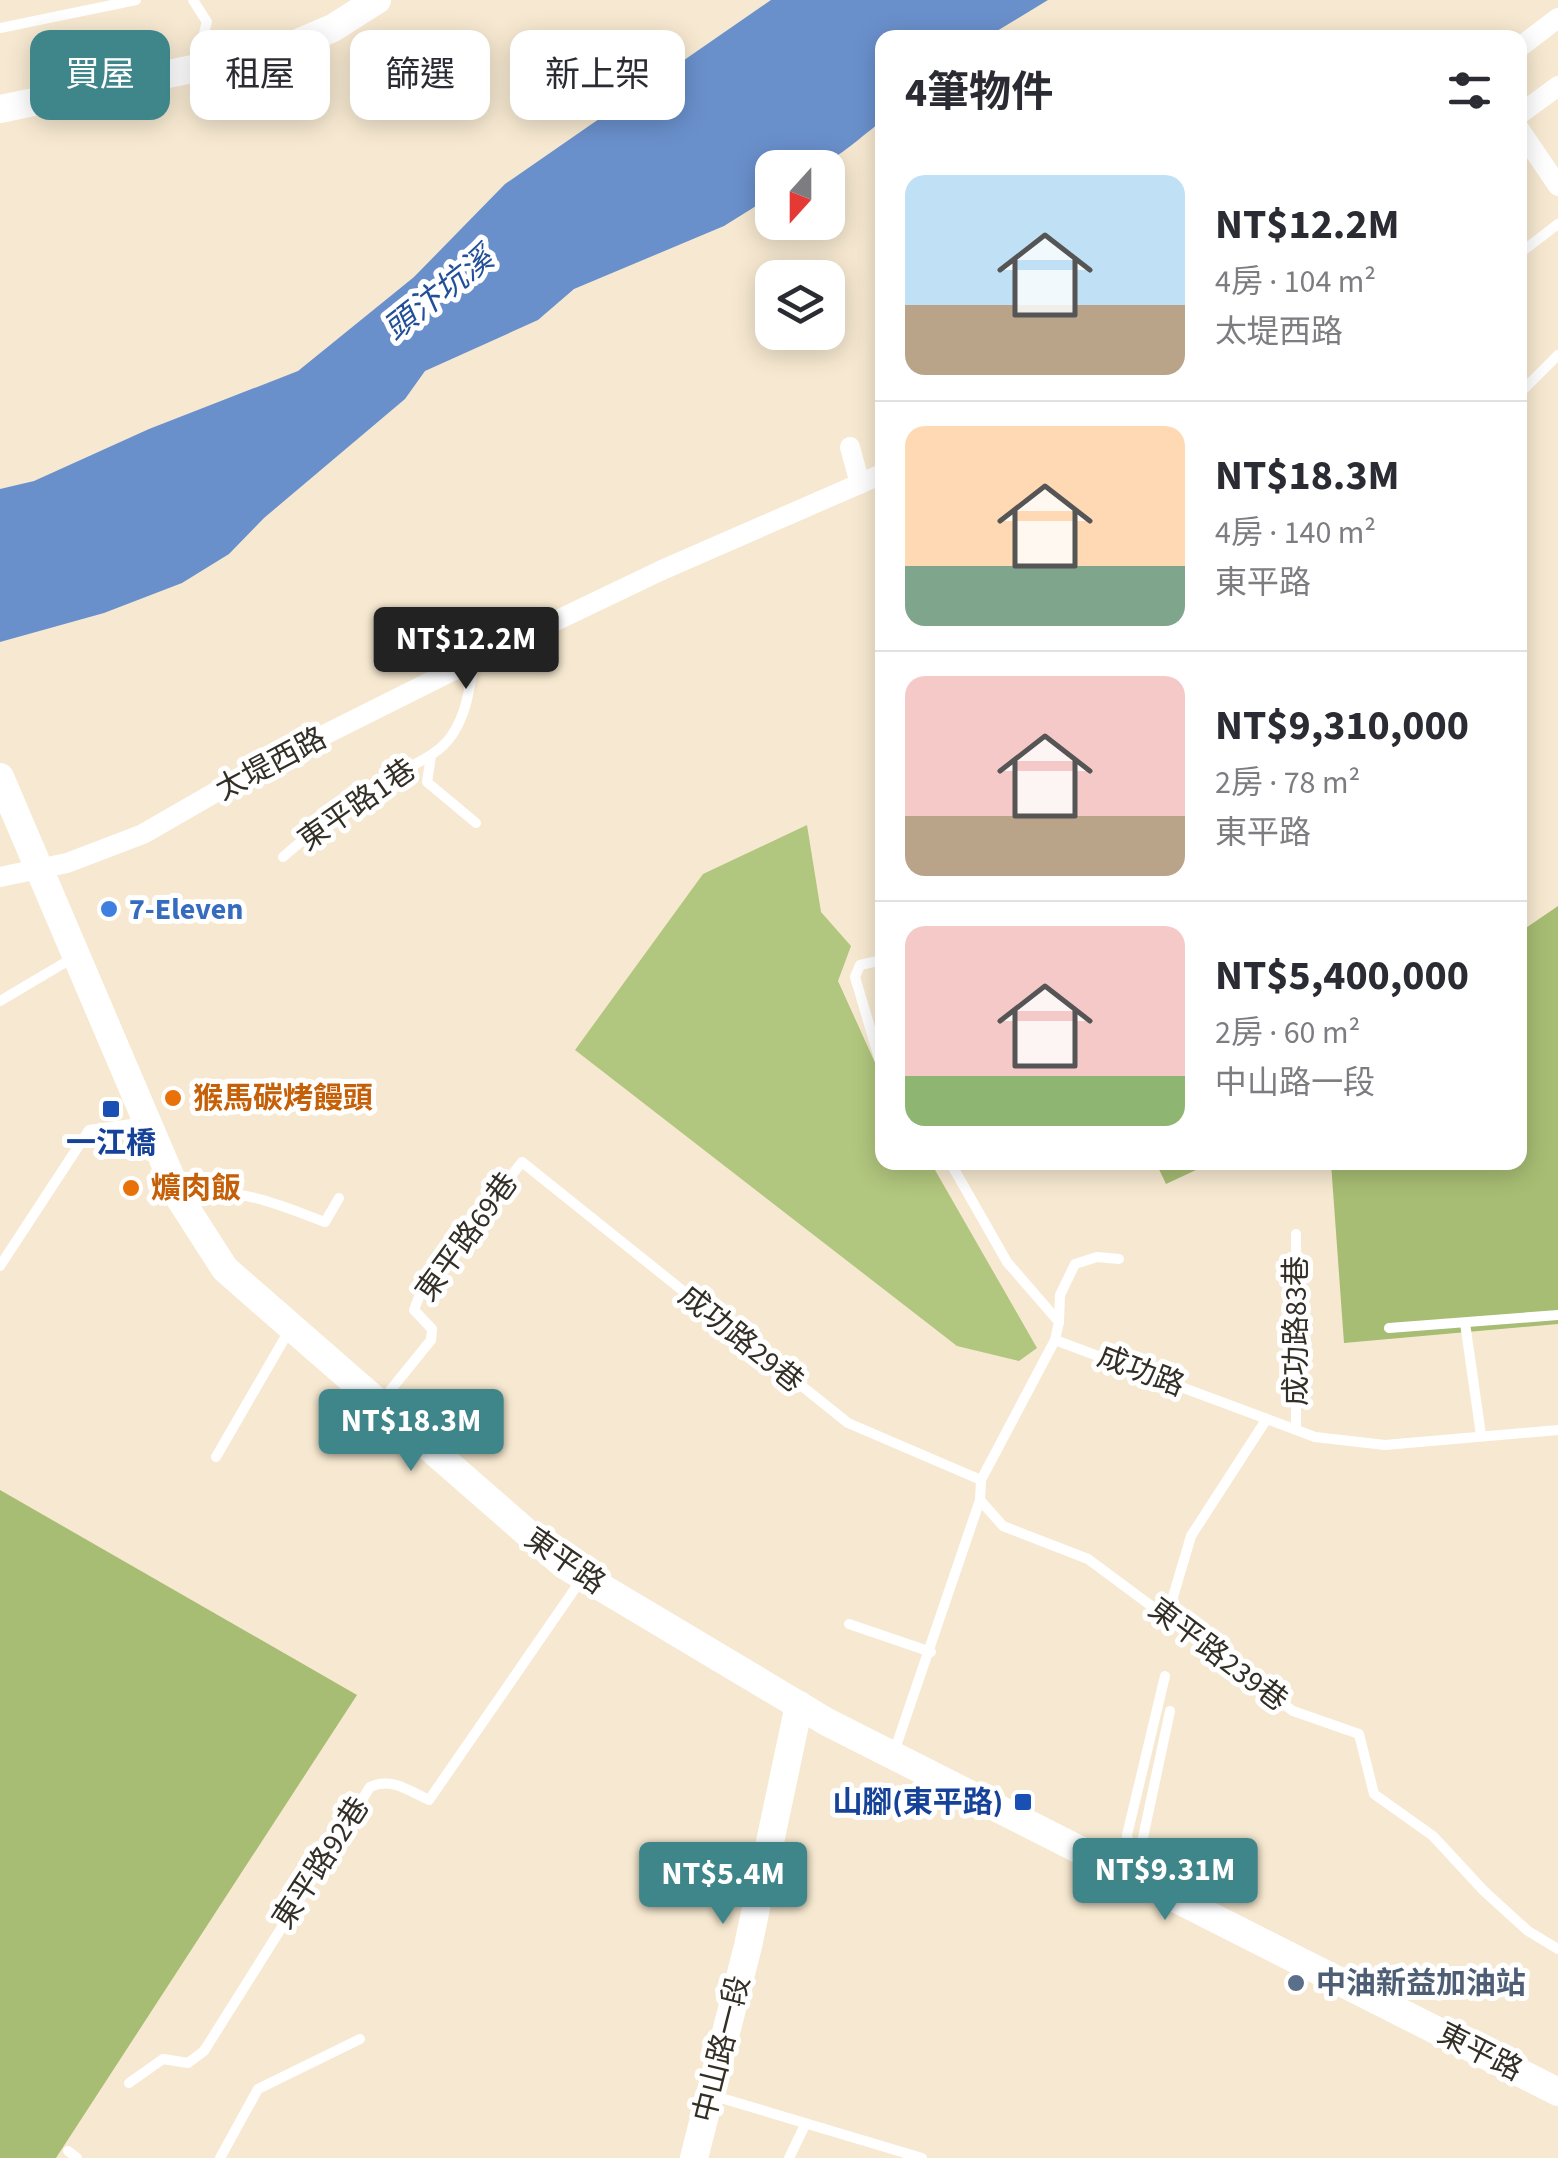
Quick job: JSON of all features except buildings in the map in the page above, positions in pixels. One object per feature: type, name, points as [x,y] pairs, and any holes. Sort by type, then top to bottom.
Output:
[{"type":"main road","points":[[328,30],[378,0]]},
{"type":"main road","points":[[0,109],[190,68]]},
{"type":"main road","points":[[0,776],[38,868]]},
{"type":"main road","name":"東平路","points":[[38,868],[180,1199],[225,1269],[548,1554],[799,1706],[1558,2092]]},
{"type":"main road","name":"中山路一段","points":[[694,2158],[787,1780],[799,1706]]},
{"type":"street","points":[[1527,42],[1558,18]]},
{"type":"street","points":[[1527,109],[1558,86]]},
{"type":"street","points":[[1527,140],[1558,186]]},
{"type":"street","points":[[850,447],[860,484]]},
{"type":"street","name":"太堤西路","points":[[0,877],[92,855],[143,834],[254,770],[474,660],[662,570],[875,477]]},
{"type":"lane","points":[[0,28],[136,0]]},
{"type":"lane","points":[[194,0],[207,22],[205,30]]},
{"type":"lane","points":[[1527,248],[1558,224]]},
{"type":"lane","points":[[1527,386],[1558,355]]},
{"type":"lane","name":"東平路1巷","points":[[284,857],[379,784],[432,756],[452,736],[468,699],[474,660]]},
{"type":"lane","name":"東平路1巷","points":[[432,756],[426,782],[476,823]]},
{"type":"lane","points":[[0,1001],[77,956]]},
{"type":"lane","points":[[875,962],[860,966],[854,978],[875,1046]]},
{"type":"lane","points":[[0,1266],[88,1130],[147,1121]]},
{"type":"lane","name":"東平路69巷","points":[[377,1406],[431,1340],[432,1329],[414,1310],[422,1289],[522,1162]]},
{"type":"lane","name":"成功路29巷","points":[[522,1162],[848,1423],[981,1480]]},
{"type":"lane","points":[[955,1170],[1008,1262],[1058,1322]]},
{"type":"lane","points":[[180,1199],[209,1190],[236,1193],[325,1222],[339,1198]]},
{"type":"lane","name":"成功路83巷","points":[[1296,1234],[1296,1428]]},
{"type":"lane","points":[[893,1756],[980,1500],[981,1480],[1056,1340],[1060,1295],[1076,1264],[1096,1257],[1119,1260]]},
{"type":"lane","points":[[1389,1328],[1558,1315]]},
{"type":"lane","points":[[1464,1322],[1481,1435]]},
{"type":"lane","points":[[216,1456],[291,1328]]},
{"type":"lane","name":"成功路","points":[[1056,1340],[1306,1435],[1358,1445],[1558,1430]]},
{"type":"lane","points":[[1168,1617],[1191,1536],[1266,1420]]},
{"type":"lane","name":"東平路239巷","points":[[980,1500],[1004,1526],[1088,1560],[1293,1711],[1358,1734],[1374,1794],[1434,1836],[1484,1891],[1528,1931],[1558,1949]]},
{"type":"lane","name":"東平路92巷","points":[[129,2083],[163,2059],[188,2062],[204,2051],[370,1787],[384,1781],[430,1800],[584,1576]]},
{"type":"lane","points":[[849,1624],[931,1652]]},
{"type":"lane","points":[[1135,1876],[1127,1835],[1166,1676]]},
{"type":"lane","points":[[1135,1876],[1170,1711]]},
{"type":"lane","points":[[220,2158],[258,2089],[360,2038]]},
{"type":"lane","points":[[710,2094],[922,2158]]},
{"type":"lane","points":[[789,2158],[805,2124]]},
{"type":"green space","points":[[807,825],[821,912],[851,946],[838,981],[875,1063],[875,1170],[935,1170],[1037,1348],[1019,1361],[957,1346],[575,1050],[703,874]]},
{"type":"green space","points":[[1558,906],[1558,1324],[1344,1343],[1332,1170],[1527,1170],[1527,927]]},
{"type":"green space","points":[[1159,1170],[1196,1170],[1166,1184]]},
{"type":"green space","points":[[0,1490],[357,1695],[56,2158],[0,2158]]},
{"type":"water","name":"頭汴坑溪","points":[[771,0],[1048,0],[999,30],[875,30],[875,127],[845,150],[755,150],[755,207],[724,226],[574,289],[538,320],[425,371],[405,399],[264,518],[229,554],[182,583],[104,613],[0,642],[0,489],[34,481],[149,429],[298,371],[414,277],[505,184],[598,120],[685,120],[685,59]]},
{"type":"place","name":"7-Eleven","points":[[109,909]]},
{"type":"place","name":"猴馬碳烤饅頭","points":[[173,1098]]},
{"type":"place","name":"一江橋","points":[[111,1109]]},
{"type":"place","name":"爌肉飯","points":[[131,1188]]},
{"type":"place","name":"山腳(東平路)","points":[[1023,1802]]},
{"type":"place","name":"中油新益加油站","points":[[1296,1983]]}]
